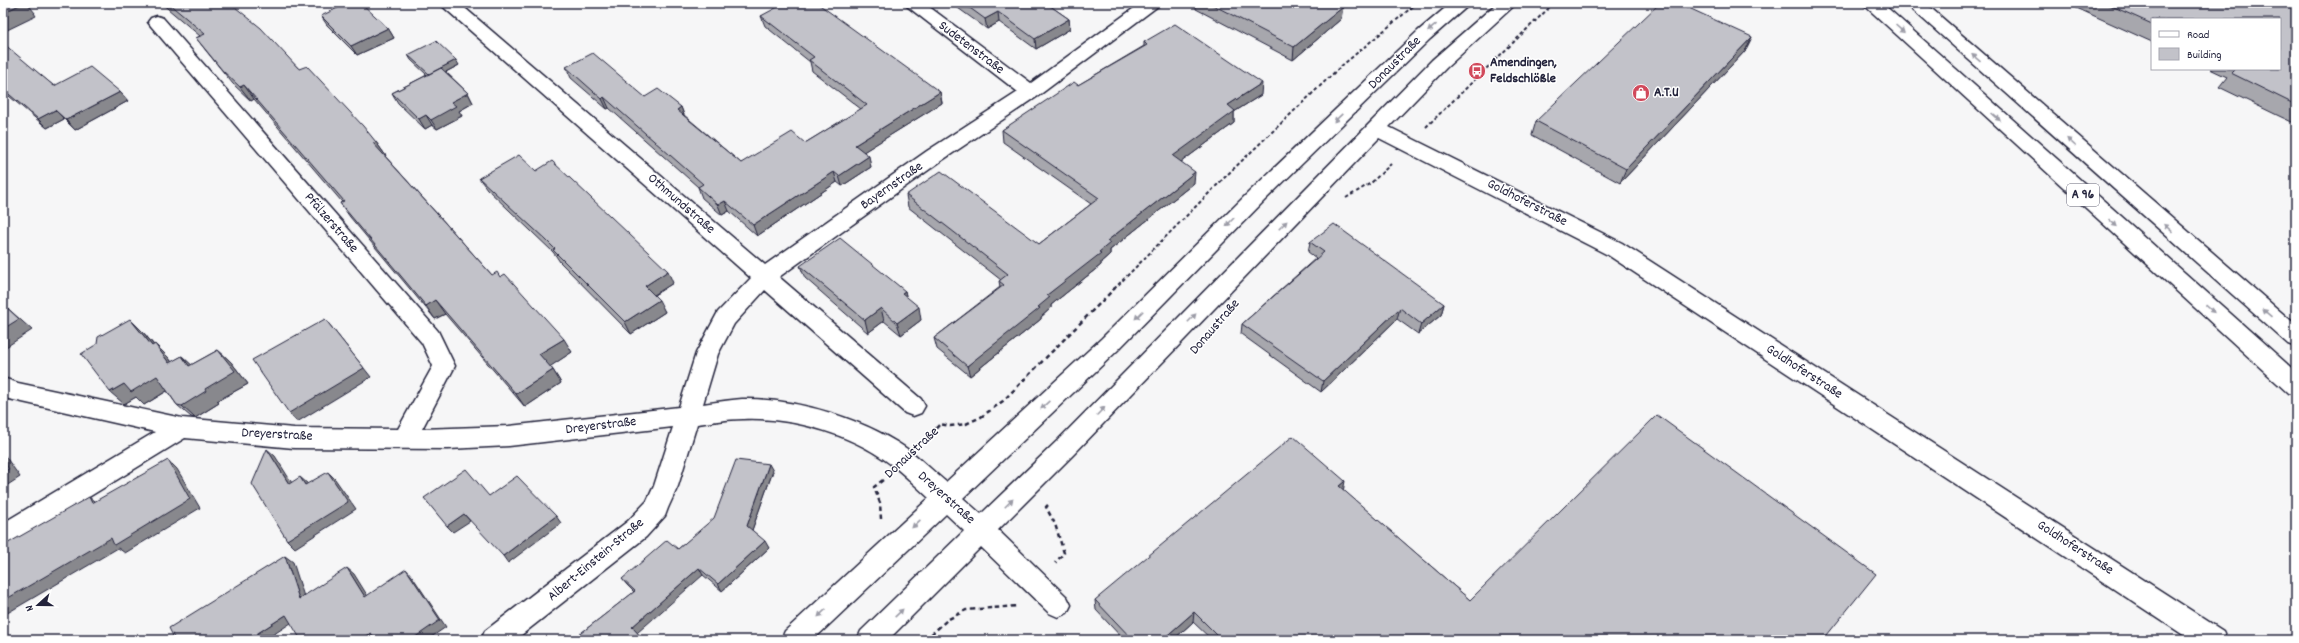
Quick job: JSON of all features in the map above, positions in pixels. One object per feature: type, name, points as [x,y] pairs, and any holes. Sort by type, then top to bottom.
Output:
[{"type":"main road","name":"Othmundstraße","points":[[448,3],[765,276],[913,406]]},
{"type":"main road","name":"Sudetenstraße","points":[[912,3],[1030,92]]},
{"type":"main road","name":"Bayernstraße","points":[[688,415],[707,352],[714,339],[726,318],[765,276],[934,156],[1030,92],[1153,3]]},
{"type":"main road","name":"Donaustraße","points":[[794,640],[1116,338],[1258,195],[1424,35],[1462,3]]},
{"type":"main road","name":"Donaustraße","points":[[870,640],[982,530],[1378,129],[1439,64],[1508,3]]},
{"type":"main road","name":"A 96","points":[[1871,3],[2296,386]]},
{"type":"main road","name":"A 96","points":[[1914,3],[2296,338]]},
{"type":"main road","name":"Pfälzerstraße","points":[[157,22],[430,338],[444,366],[405,438]]},
{"type":"main road","name":"Goldhoferstraße","points":[[1378,129],[1615,248],[2214,640]]},
{"type":"main road","name":"Dreyerstraße","points":[[8,394],[182,428],[294,438],[509,436],[742,409],[768,409],[795,413],[837,424],[893,452],[982,530],[1035,585],[1058,605]]},
{"type":"main road","name":"Albert-Einstein-Straße","points":[[494,640],[602,558],[637,529],[656,508],[666,486],[688,415]]},
{"type":"main road","points":[[3,536],[182,428]]},
{"type":"path","name":"Donaustraße","points":[[880,524],[880,503],[874,487],[905,461],[940,424],[952,428],[967,424],[1003,401],[1227,175],[1339,68],[1417,3]]},
{"type":"path","points":[[1341,202],[1371,183],[1441,110],[1497,60],[1554,3]]},
{"type":"path","points":[[926,640],[944,620],[970,608],[1016,607],[1064,553],[1055,524],[1046,507],[1051,501]]},
{"type":"building","points":[[3,3],[23,3],[3,13]]},
{"type":"building","points":[[168,3],[230,3],[261,28],[299,69],[307,66],[363,126],[376,142],[373,143],[492,275],[497,272],[500,277],[505,274],[564,339],[539,354],[553,370],[516,394],[435,300],[426,306],[340,203],[344,201],[244,85],[240,87],[222,70],[196,38],[205,34]]},
{"type":"building","points":[[348,3],[361,3],[388,28],[351,46],[321,16]]},
{"type":"building","points":[[785,3],[791,3],[796,6],[802,3],[817,3],[940,92],[855,145],[869,156],[839,176],[834,172],[753,225],[725,201],[718,205],[698,187],[703,184],[604,97],[602,99],[566,67],[593,53],[645,97],[658,89],[681,107],[677,110],[741,163],[792,132],[805,143],[867,105],[809,60],[814,57],[761,16]]},
{"type":"building","points":[[963,3],[1046,3],[1069,19],[1035,39],[998,12],[985,19]]},
{"type":"building","points":[[1209,3],[1337,3],[1343,7],[1294,47]]},
{"type":"building","name":"A.T.U","points":[[1660,3],[1678,3],[1752,37],[1626,169],[1536,121]]},
{"type":"building","points":[[2105,3],[2296,3],[2296,105],[2231,73],[2234,70],[2281,70],[2281,18],[2151,18],[2151,24]]},
{"type":"building","points":[[1175,24],[1262,83],[1228,105],[1235,111],[1173,156],[1195,172],[1107,241],[1110,243],[1099,252],[1101,253],[1047,295],[1050,297],[1038,307],[1040,308],[967,366],[934,338],[1004,285],[999,281],[1008,274],[906,195],[941,171],[1039,244],[1099,198],[1002,130],[1074,82],[1078,85],[1147,45],[1144,42]]},
{"type":"building","points":[[436,41],[456,60],[429,74],[408,55]]},
{"type":"building","points":[[4,44],[54,86],[90,67],[120,92],[66,120],[55,110],[38,119],[3,89]]},
{"type":"building","points":[[441,68],[468,93],[451,102],[456,106],[431,120],[426,115],[419,119],[392,93]]},
{"type":"building","points":[[519,155],[536,171],[552,161],[668,271],[645,286],[659,300],[625,322],[553,250],[555,249],[546,240],[479,178]]},
{"type":"building","points":[[1334,224],[1444,304],[1421,324],[1400,308],[1323,381],[1242,324],[1324,252],[1310,242]]},
{"type":"building","points":[[840,238],[905,291],[902,293],[919,307],[897,323],[881,308],[865,320],[800,266]]},
{"type":"building","points":[[3,304],[19,319],[3,329]]},
{"type":"building","points":[[130,319],[152,346],[155,344],[169,363],[182,356],[189,366],[218,350],[235,371],[205,389],[206,391],[182,406],[177,405],[157,376],[131,392],[124,384],[110,392],[81,354],[97,344],[98,337]]},
{"type":"building","points":[[325,319],[364,368],[289,413],[252,360]]},
{"type":"building","points":[[1657,415],[1876,574],[1823,640],[1222,640],[1194,612],[1162,640],[1133,640],[1095,600],[1293,436],[1345,481],[1339,486],[1470,600]]},
{"type":"building","points":[[267,449],[289,484],[300,477],[305,485],[328,472],[348,502],[287,540],[252,484]]},
{"type":"building","points":[[168,460],[190,499],[114,545],[111,538],[3,601],[3,546],[89,497],[92,503]]},
{"type":"building","points":[[736,460],[769,464],[747,526],[765,541],[718,584],[699,568],[632,627],[644,640],[572,640],[635,591],[622,579],[667,540],[678,549],[714,518]]},
{"type":"building","points":[[3,461],[9,469],[3,472]]},
{"type":"building","points":[[466,469],[489,496],[517,476],[556,516],[503,556],[464,514],[447,526],[424,498]]},
{"type":"building","points":[[285,556],[299,599],[347,568],[365,597],[406,569],[440,620],[411,640],[376,640],[371,633],[361,640],[301,640],[286,615],[247,640],[175,640],[169,628]]},
{"type":"place","name":"Amendingen, Feldschlößle","points":[[1477,71]]},
{"type":"place","name":"A.T.U","points":[[1641,93]]}]
